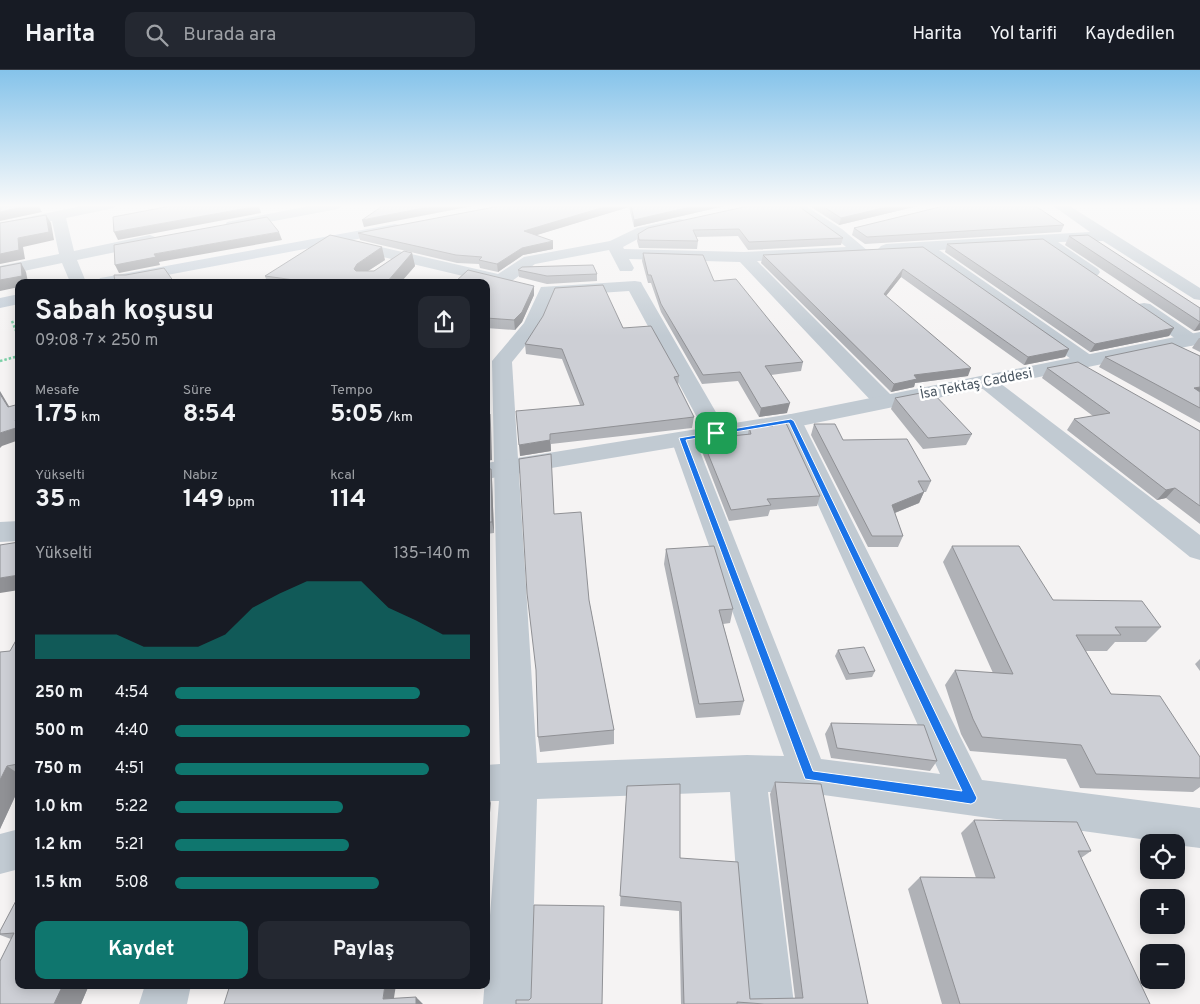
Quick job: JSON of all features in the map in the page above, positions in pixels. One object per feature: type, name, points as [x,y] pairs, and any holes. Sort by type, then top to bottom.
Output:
[{"type":"main road","points":[[122,279],[284,249]]},
{"type":"main road","points":[[0,303],[15,300]]},
{"type":"street","points":[[65,249],[77,279]]},
{"type":"street","points":[[2,266],[107,249]]},
{"type":"street","points":[[366,249],[532,287],[635,286]]},
{"type":"street","points":[[502,280],[530,260],[617,250],[744,257],[899,249]]},
{"type":"street","points":[[926,249],[1080,361],[1099,377]]},
{"type":"street","points":[[1057,249],[1108,284]]},
{"type":"street","points":[[1126,249],[1200,295]]},
{"type":"street","points":[[617,250],[716,433]]},
{"type":"street","points":[[388,267],[402,257]]},
{"type":"street","points":[[744,257],[884,401]]},
{"type":"street","points":[[507,1004],[496,469],[502,361],[533,325],[532,287]]},
{"type":"street","points":[[1133,301],[1194,345]]},
{"type":"street","name":"İsa Tektaş Caddesi","points":[[496,469],[791,421],[1166,344],[1194,345]]},
{"type":"street","points":[[984,381],[1200,550]]},
{"type":"street","points":[[791,421],[971,798]]},
{"type":"street","points":[[682,438],[809,775]]},
{"type":"street","points":[[0,532],[15,531]]},
{"type":"street","points":[[503,783],[747,773],[809,775],[1200,828]]},
{"type":"street","points":[[747,773],[770,1004]]},
{"type":"street","points":[[0,854],[15,850]]},
{"type":"street","points":[[163,1004],[167,989]]},
{"type":"path","points":[[0,362],[15,357]]},
{"type":"building","points":[[0,249],[19,249],[19,250],[0,254]]},
{"type":"building","points":[[114,249],[185,249],[154,254],[156,257],[115,265]]},
{"type":"building","points":[[308,249],[380,249],[357,264],[354,269],[356,271],[374,271],[404,251],[412,253],[390,279],[287,279],[265,276]]},
{"type":"building","points":[[427,249],[521,249],[497,264],[479,260],[482,257],[456,255]]},
{"type":"building","points":[[925,249],[1069,349],[1028,357],[903,269],[884,294],[971,368],[914,375],[917,379],[894,384],[763,255]]},
{"type":"building","points":[[954,249],[1057,249],[1174,328],[1095,344]]},
{"type":"building","points":[[1088,249],[1109,249],[1200,308],[1200,322]]},
{"type":"building","points":[[643,253],[703,255],[714,281],[736,279],[803,362],[765,366],[790,403],[761,408],[740,372],[703,375],[661,304],[651,275],[648,275]]},
{"type":"building","points":[[21,263],[22,276],[0,280],[0,267]]},
{"type":"building","points":[[593,265],[597,274],[547,276],[518,270],[522,267]]},
{"type":"building","points":[[164,268],[172,279],[115,279],[114,275],[126,275]]},
{"type":"building","points":[[468,270],[534,286],[522,312],[514,320],[490,318],[490,279],[458,279]]},
{"type":"building","points":[[603,285],[623,328],[651,326],[679,376],[674,377],[694,417],[550,434],[550,440],[519,445],[516,411],[584,405],[562,349],[525,344],[543,316],[555,288]]},
{"type":"building","points":[[1172,343],[1200,356],[1200,387],[1194,388],[1200,392],[1200,408],[1105,357]]},
{"type":"building","points":[[1078,362],[1200,431],[1200,506],[1175,488],[1166,490],[1074,419],[1110,413],[1047,368]]},
{"type":"building","points":[[931,391],[972,434],[928,438],[895,398]]},
{"type":"building","points":[[0,394],[8,407],[15,405],[15,428],[0,433]]},
{"type":"building","points":[[785,421],[820,496],[767,499],[771,505],[731,510],[702,439],[751,434],[749,427],[773,426],[771,423]]},
{"type":"building","points":[[814,424],[835,424],[843,440],[907,439],[931,481],[918,481],[924,492],[892,505],[903,536],[872,536]]},
{"type":"building","points":[[551,454],[554,514],[581,512],[589,600],[614,730],[538,737],[536,670],[527,593],[519,459]]},
{"type":"building","points":[[490,469],[491,469],[492,522],[490,522]]},
{"type":"building","points":[[15,543],[15,576],[0,578],[0,545]]},
{"type":"building","points":[[714,546],[733,609],[719,610],[744,701],[699,704],[666,549]]},
{"type":"building","points":[[952,546],[1019,546],[1053,600],[1142,601],[1161,627],[1115,627],[1121,635],[1076,635],[1111,694],[1160,696],[1200,757],[1200,778],[1096,774],[1081,745],[982,737],[973,719],[955,670],[1013,674]]},
{"type":"building","points":[[15,642],[15,765],[7,766],[0,780],[0,652],[10,651]]},
{"type":"building","points":[[864,647],[875,671],[849,674],[838,650]]},
{"type":"building","points":[[831,723],[924,725],[937,761],[837,748]]},
{"type":"building","points":[[775,782],[821,784],[868,1004],[764,1004],[737,1002],[737,1004],[684,1004],[681,902],[620,896],[627,786],[680,784],[680,858],[738,862],[750,999],[803,998]]},
{"type":"building","points":[[974,820],[1077,822],[1091,851],[1078,851],[1140,983],[1140,989],[1143,989],[1150,1004],[960,1004],[920,877],[995,878]]},
{"type":"building","points":[[15,903],[15,989],[61,989],[54,1004],[0,1004],[0,961],[14,933],[0,934]]},
{"type":"building","points":[[534,905],[604,906],[602,1004],[516,1004],[516,1000],[529,1000],[531,998]]},
{"type":"building","points":[[229,989],[384,989],[383,999],[416,997],[416,1004],[224,1004]]},
{"type":"route","points":[[791,421],[971,798],[809,775],[682,438],[716,433],[791,421]]}]
